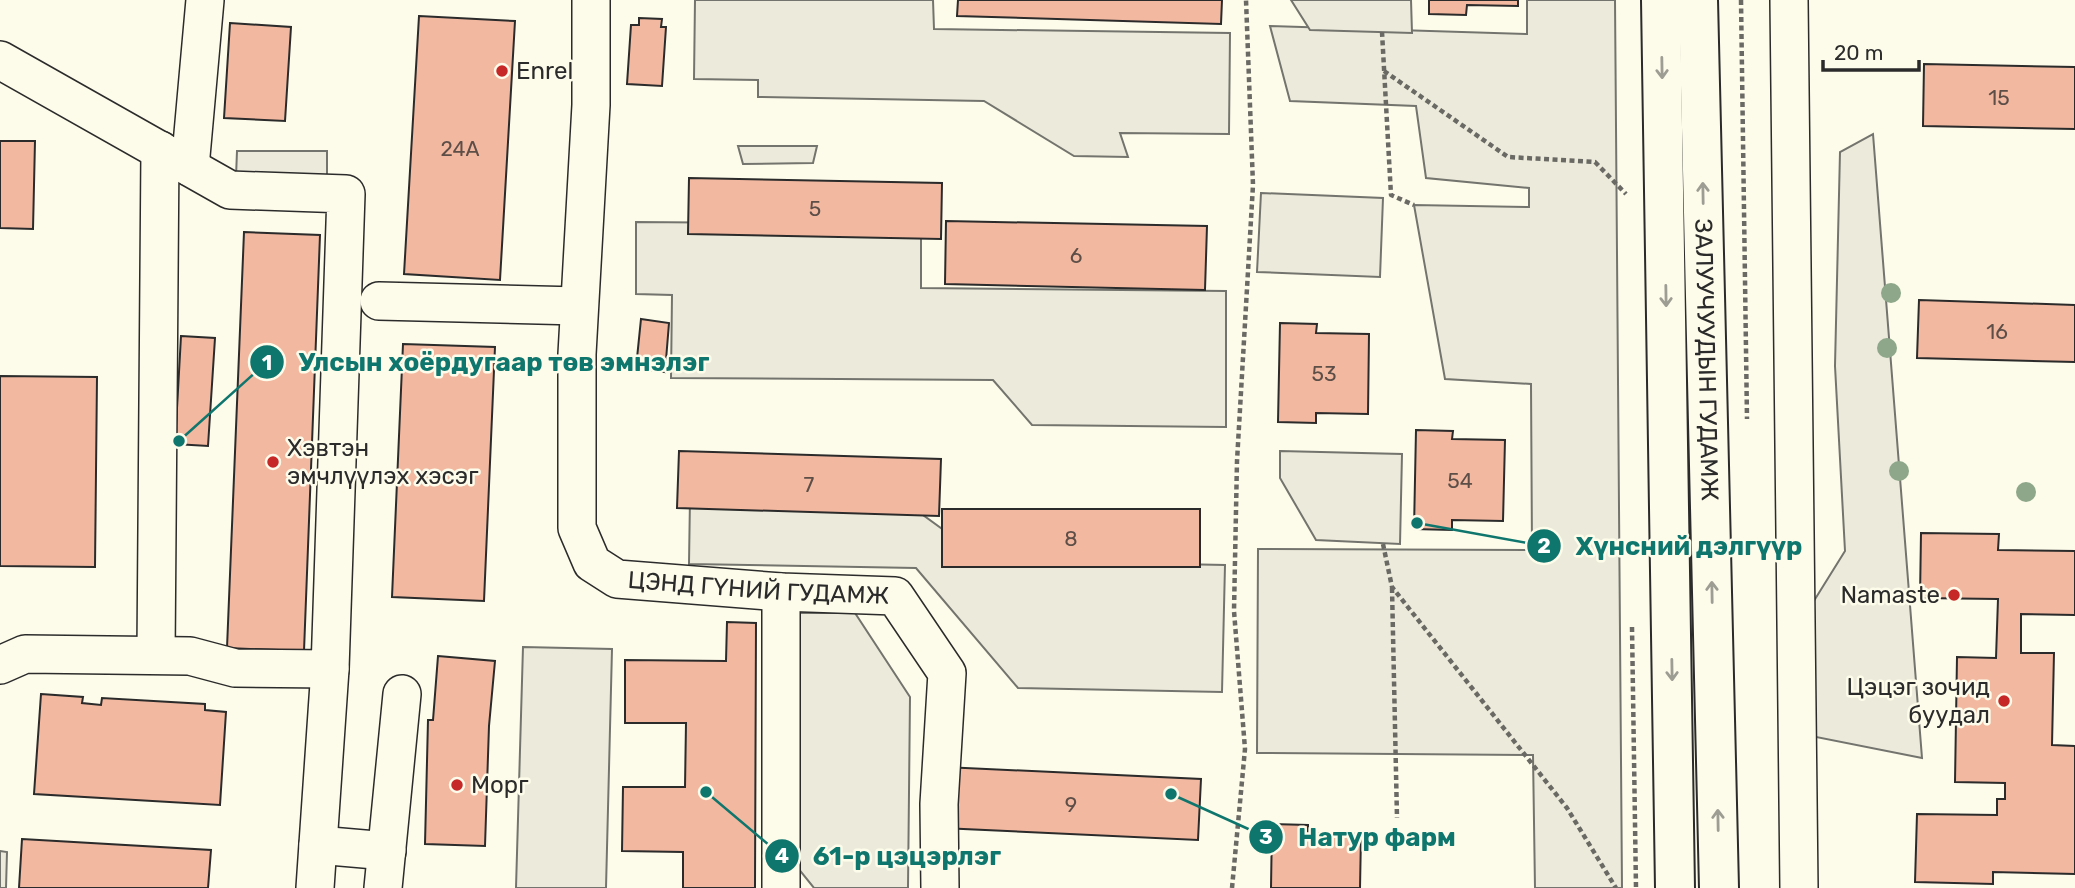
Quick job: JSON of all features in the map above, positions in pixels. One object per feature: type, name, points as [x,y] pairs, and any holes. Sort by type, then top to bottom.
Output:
[{"type":"main road","name":"ЗАЛУУЧУУДЫН ГУДАМЖ","points":[[1661,0],[1675,888]]},
{"type":"main road","name":"ЗАЛУУЧУУДЫН ГУДАМЖ","points":[[1698,0],[1719,888]]},
{"type":"street","points":[[156,655],[175,158],[205,0]]},
{"type":"street","name":"ЦЭНД ГҮНИЙ ГУДАМЖ","points":[[591,0],[591,105],[579,306],[577,528],[593,563],[617,579],[781,592],[895,596],[947,673],[939,804],[940,888]]},
{"type":"street","points":[[1789,0],[1799,888]]},
{"type":"street","points":[[0,60],[230,190],[346,194],[330,669],[315,888]]},
{"type":"street","points":[[379,301],[579,306]]},
{"type":"street","points":[[781,592],[781,888]]},
{"type":"street","points":[[0,665],[25,654],[156,655],[190,656],[235,668],[330,669]]},
{"type":"street","points":[[383,888],[402,694]]},
{"type":"street","points":[[318,845],[387,851]]},
{"type":"path","points":[[1233,888],[1245,749],[1234,611],[1237,461],[1253,185],[1246,0]]},
{"type":"path","points":[[1382,32],[1391,195],[1414,205]]},
{"type":"path","points":[[1384,71],[1508,157],[1595,162],[1626,194]]},
{"type":"path","points":[[1383,544],[1392,587],[1397,818]]},
{"type":"path","points":[[1392,587],[1567,808],[1616,888]]},
{"type":"shaded area","points":[[695,0],[933,0],[934,29],[1230,33],[1229,134],[1120,133],[1128,157],[1074,156],[984,101],[758,97],[758,80],[694,79]]},
{"type":"shaded area","points":[[1291,0],[1411,0],[1412,33],[1310,30]]},
{"type":"shaded area","points":[[1527,0],[1615,0],[1622,888],[1535,888],[1533,755],[1257,753],[1258,549],[1532,550],[1531,384],[1445,379],[1414,205],[1529,207],[1529,188],[1426,178],[1416,106],[1290,101],[1270,26],[1527,34]]},
{"type":"shaded area","points":[[1873,134],[1922,758],[1816,737],[1812,604],[1845,551],[1835,366],[1840,152]]},
{"type":"shaded area","points":[[738,146],[817,146],[813,163],[743,164]]},
{"type":"shaded area","points":[[237,151],[327,151],[327,178],[236,177]]},
{"type":"shaded area","points":[[1261,193],[1383,198],[1380,277],[1257,272]]},
{"type":"shaded area","points":[[636,222],[921,224],[921,288],[1226,291],[1226,427],[1032,425],[993,380],[671,378],[672,295],[636,294]]},
{"type":"shaded area","points":[[1280,451],[1402,454],[1400,544],[1316,540],[1280,478]]},
{"type":"shaded area","points":[[690,498],[905,502],[985,560],[1225,565],[1222,692],[1018,688],[916,568],[689,564]]},
{"type":"shaded area","points":[[797,613],[855,613],[910,697],[908,888],[814,888],[793,862]]},
{"type":"shaded area","points":[[523,647],[612,649],[606,888],[516,888]]},
{"type":"shaded area","points":[[0,851],[7,852],[6,888],[0,888]]},
{"type":"building","points":[[958,0],[1222,0],[1221,24],[957,16]]},
{"type":"building","points":[[1429,0],[1518,0],[1518,6],[1467,5],[1466,15],[1429,14]]},
{"type":"building","points":[[419,16],[515,21],[500,280],[404,274]]},
{"type":"building","points":[[639,18],[662,19],[661,27],[666,27],[662,86],[627,84],[631,25],[639,25]]},
{"type":"building","points":[[230,23],[291,27],[285,121],[224,118]]},
{"type":"building","points":[[1924,64],[2075,67],[2075,129],[1923,126]]},
{"type":"building","points":[[0,141],[35,141],[33,229],[0,228]]},
{"type":"building","points":[[689,178],[942,183],[941,239],[688,234]]},
{"type":"building","points":[[946,221],[1207,226],[1205,290],[945,284]]},
{"type":"building","name":"Хэвтэн эмчлүүлэх хэсэг","points":[[244,232],[320,235],[304,651],[227,648]]},
{"type":"building","points":[[1919,300],[2075,305],[2075,362],[1917,358]]},
{"type":"building","points":[[641,319],[669,323],[665,372],[636,368]]},
{"type":"building","points":[[1280,323],[1317,324],[1316,333],[1369,334],[1368,414],[1316,413],[1316,423],[1278,422]]},
{"type":"building","points":[[181,336],[215,338],[208,446],[175,444]]},
{"type":"building","points":[[403,344],[495,347],[484,601],[392,597]]},
{"type":"building","points":[[0,376],[97,377],[95,567],[0,566]]},
{"type":"building","points":[[1416,430],[1453,431],[1452,439],[1505,440],[1503,521],[1452,520],[1452,530],[1414,529]]},
{"type":"building","points":[[679,451],[941,459],[939,516],[677,508]]},
{"type":"building","points":[[942,509],[1200,509],[1200,567],[942,567]]},
{"type":"building","name":"Цэцэг зочид буудал","points":[[1921,533],[1999,534],[1998,550],[2075,551],[2075,615],[2021,614],[2021,653],[2054,653],[2052,745],[2075,746],[2075,874],[1993,872],[1993,884],[1915,882],[1917,814],[1997,815],[1997,799],[2005,799],[2005,783],[1955,782],[1957,657],[1996,658],[1998,599],[1920,598]]},
{"type":"building","points":[[727,622],[756,623],[755,888],[683,888],[683,852],[622,851],[623,787],[685,787],[686,723],[625,723],[625,660],[726,661]]},
{"type":"building","name":"Морг","points":[[438,656],[495,661],[489,726],[485,846],[425,844],[428,720],[433,720]]},
{"type":"building","points":[[41,694],[83,697],[82,703],[101,705],[102,698],[205,704],[205,710],[226,712],[220,805],[34,794]]},
{"type":"building","points":[[944,767],[1201,779],[1198,840],[942,828]]},
{"type":"building","points":[[1272,824],[1308,825],[1308,833],[1361,834],[1360,888],[1271,888]]},
{"type":"building","points":[[22,839],[211,850],[208,888],[19,888]]},
{"type":"place","name":"Enrel","points":[[502,71]]},
{"type":"place","name":"Улсын хоёрдугаар төв эмнэлэг","points":[[179,441]]},
{"type":"place","name":"Хэвтэн эмчлүүлэх хэсэг","points":[[273,462]]},
{"type":"place","name":"Хүнсний дэлгүүр","points":[[1417,523]]},
{"type":"place","name":"Namaste","points":[[1954,595]]},
{"type":"place","name":"Цэцэг зочид буудал","points":[[2004,701]]},
{"type":"place","name":"Морг","points":[[457,785]]},
{"type":"place","name":"61-р цэцэрлэг","points":[[706,792]]},
{"type":"place","name":"Натур фарм","points":[[1171,794]]}]
